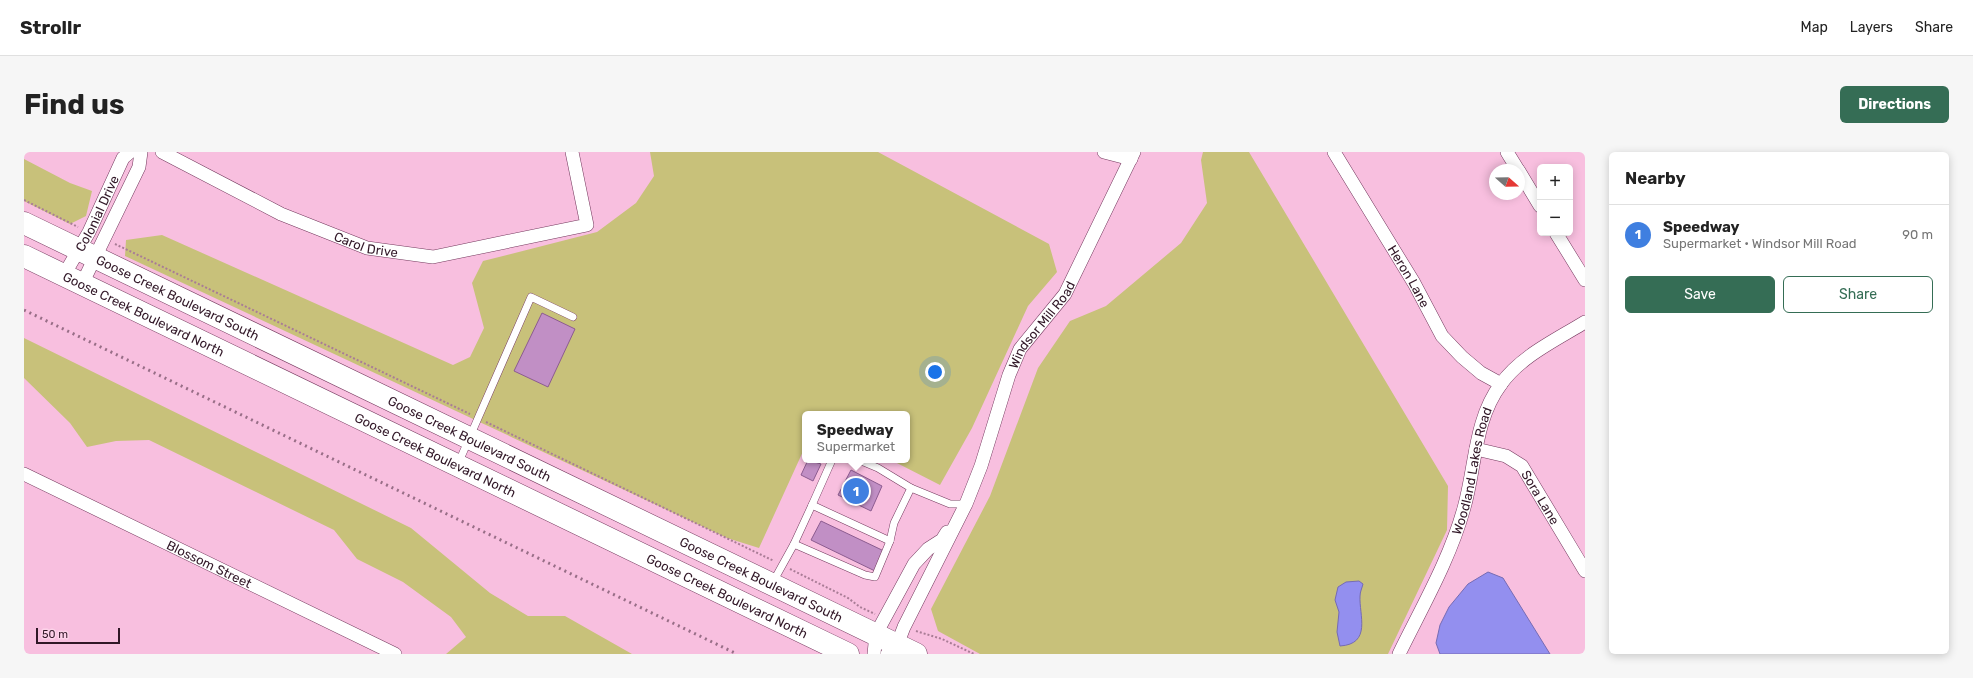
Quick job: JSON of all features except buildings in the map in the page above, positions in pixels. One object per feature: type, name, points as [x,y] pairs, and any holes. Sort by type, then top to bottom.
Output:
[{"type":"highway","name":"Goose Creek Boulevard South","points":[[24,222],[92,244],[475,428],[777,574],[878,636],[901,645]]},
{"type":"highway","name":"Goose Creek Boulevard North","points":[[24,256],[848,654]]},
{"type":"street","name":"Colonial Drive","points":[[73,279],[92,244],[122,158],[130,152]]},
{"type":"street","name":"Colonial Drive","points":[[73,279],[92,244],[139,167],[141,152]]},
{"type":"street","name":"Carol Drive","points":[[162,152],[281,214],[367,248],[433,257],[587,225],[572,152]]},
{"type":"street","points":[[1104,152],[1132,156]]},
{"type":"street","name":"Heron Lane","points":[[1334,152],[1414,283],[1442,336],[1476,369],[1501,384]]},
{"type":"street","points":[[1507,152],[1515,164]]},
{"type":"street","name":"Windsor Mill Road","points":[[901,645],[966,504],[981,466],[1009,375],[1020,349],[1065,294],[1132,156]]},
{"type":"street","points":[[1525,181],[1537,201]]},
{"type":"street","points":[[1558,236],[1585,280]]},
{"type":"street","name":"Woodland Lakes Road","points":[[1399,654],[1449,551],[1464,508],[1485,413],[1501,384],[1522,362],[1585,322]]},
{"type":"street","name":"Sora Lane","points":[[1476,449],[1506,456],[1522,466],[1585,571]]},
{"type":"street","name":"Blossom Street","points":[[24,474],[395,654]]},
{"type":"street","name":"Windsor Mill Road","points":[[878,636],[914,564],[928,549],[942,540],[966,504]]},
{"type":"lane","points":[[458,465],[532,297],[573,317]]},
{"type":"lane","points":[[777,574],[794,544],[831,463]]},
{"type":"lane","points":[[866,463],[878,468],[911,488],[950,504],[966,504]]},
{"type":"lane","points":[[794,544],[865,575],[875,577],[890,541],[894,523],[911,488]]},
{"type":"lane","points":[[812,505],[890,541]]},
{"type":"path","points":[[24,200],[92,244],[777,574],[848,598],[860,607],[878,636]]},
{"type":"path","points":[[901,645],[942,639],[974,654]]},
{"type":"shaded area","points":[[650,152],[878,152],[1049,244],[1057,272],[1028,306],[972,428],[940,485],[897,463],[910,463],[910,411],[802,411],[802,454],[759,548],[727,538],[125,256],[126,240],[162,235],[453,365],[470,357],[484,328],[472,283],[483,261],[597,232],[636,203],[654,176]]},
{"type":"shaded area","points":[[1203,152],[1249,152],[1448,486],[1447,530],[1388,654],[980,654],[938,631],[931,609],[990,496],[1038,368],[1070,321],[1106,306],[1181,243],[1207,203],[1201,160]]},
{"type":"shaded area","points":[[24,159],[70,183],[92,191],[86,216],[70,224],[24,201]]},
{"type":"shaded area","points":[[24,338],[411,528],[490,593],[528,616],[565,616],[632,654],[446,654],[466,637],[451,617],[403,582],[357,559],[334,530],[149,440],[116,441],[87,447],[70,423],[24,378]]},
{"type":"shaded area","points":[[1488,572],[1503,578],[1550,654],[1440,654],[1436,643],[1440,625],[1449,607],[1468,584]]},
{"type":"shaded area","points":[[1359,581],[1363,584],[1360,596],[1362,627],[1360,634],[1356,640],[1350,644],[1340,646],[1337,632],[1339,612],[1335,600],[1338,587],[1346,582]]},
{"type":"railway","points":[[24,310],[737,654]]},
{"type":"place","name":"Speedway","points":[[856,491]]}]
